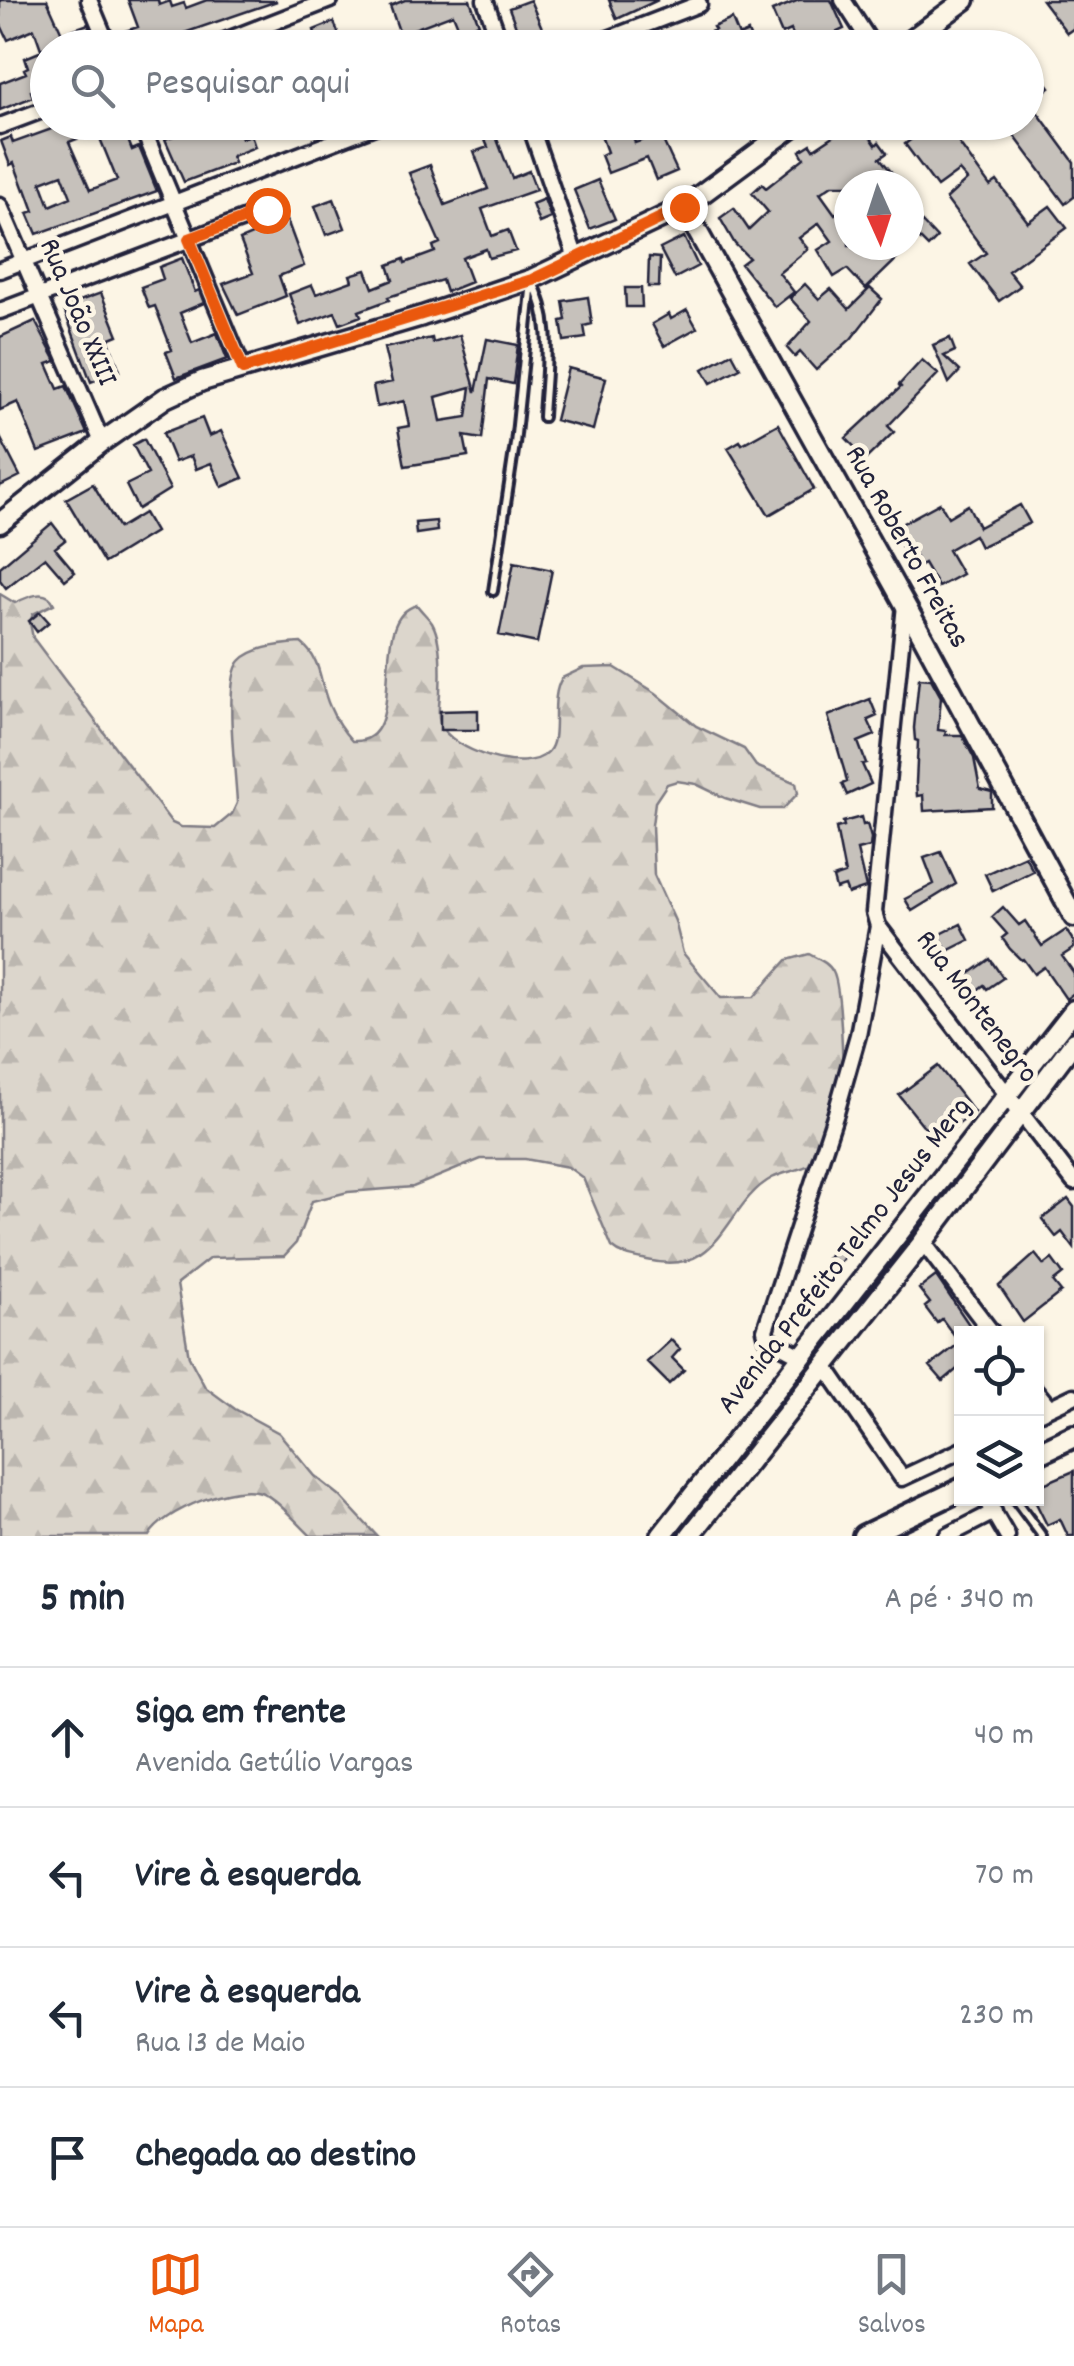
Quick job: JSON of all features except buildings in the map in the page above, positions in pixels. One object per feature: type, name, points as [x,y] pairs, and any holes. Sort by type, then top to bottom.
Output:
[{"type":"main road","points":[[924,30],[965,0]]},
{"type":"main road","points":[[0,523],[165,398],[202,381],[532,280],[684,207],[774,140]]},
{"type":"main road","name":"Rua Roberto Freitas","points":[[684,207],[1074,917]]},
{"type":"main road","name":"Avenida Prefeito Telmo Jesus Merg","points":[[661,1536],[1074,1010]]},
{"type":"main road","name":"Avenida Prefeito Telmo Jesus Merg","points":[[690,1536],[923,1242],[1074,1042]]},
{"type":"main road","points":[[1044,1450],[1074,1436]]},
{"type":"main road","points":[[864,1536],[954,1493]]},
{"type":"street","points":[[89,0],[102,30]]},
{"type":"street","points":[[253,30],[330,0]]},
{"type":"street","points":[[486,0],[496,30]]},
{"type":"street","points":[[843,0],[862,30]]},
{"type":"street","points":[[632,30],[699,4]]},
{"type":"street","points":[[0,126],[30,115]]},
{"type":"street","points":[[148,140],[243,369]]},
{"type":"street","points":[[0,270],[338,140]]},
{"type":"street","points":[[534,140],[576,258]]},
{"type":"street","name":"Rua João XXIII","points":[[0,206],[102,442]]},
{"type":"street","points":[[0,311],[267,210]]},
{"type":"street","points":[[803,1357],[774,1345],[766,1338],[765,1330],[814,1188],[854,1050],[876,919],[905,604]]},
{"type":"street","name":"Rua Montenegro","points":[[876,919],[1074,1182]]},
{"type":"street","points":[[923,1242],[987,1326]]},
{"type":"street","points":[[825,1366],[902,1478],[954,1454]]},
{"type":"street","points":[[1044,1411],[1074,1396]]},
{"type":"street","points":[[947,1536],[988,1506]]},
{"type":"street","points":[[990,1506],[1007,1536]]},
{"type":"lane","points":[[532,280],[542,298],[548,336],[543,417]]},
{"type":"lane","points":[[493,591],[515,444],[532,280]]},
{"type":"lane","points":[[1020,1506],[1042,1536]]},
{"type":"green space","points":[[0,594],[15,603],[36,595],[51,599],[54,604],[33,614],[33,638],[172,823],[181,827],[215,828],[232,814],[237,803],[232,687],[235,671],[245,656],[277,645],[301,643],[313,657],[326,698],[342,729],[352,741],[370,737],[381,723],[386,703],[393,633],[401,615],[417,605],[438,638],[440,723],[446,733],[472,750],[507,760],[537,759],[552,745],[556,697],[562,678],[583,668],[614,667],[656,693],[696,726],[744,749],[756,766],[796,783],[798,793],[783,809],[760,809],[696,784],[677,781],[667,784],[655,802],[654,875],[675,921],[683,953],[721,998],[754,997],[787,960],[809,954],[831,969],[839,999],[842,1105],[830,1143],[815,1162],[772,1178],[756,1190],[708,1249],[673,1263],[624,1254],[612,1247],[583,1178],[568,1167],[525,1159],[481,1159],[413,1187],[348,1192],[312,1201],[296,1243],[284,1256],[210,1258],[177,1284],[189,1357],[205,1387],[279,1433],[315,1476],[339,1495],[377,1536],[311,1536],[275,1501],[251,1490],[219,1495],[184,1508],[149,1536],[0,1536]]},
{"type":"route","points":[[267,210],[189,239],[243,369],[532,280],[684,207]]}]
